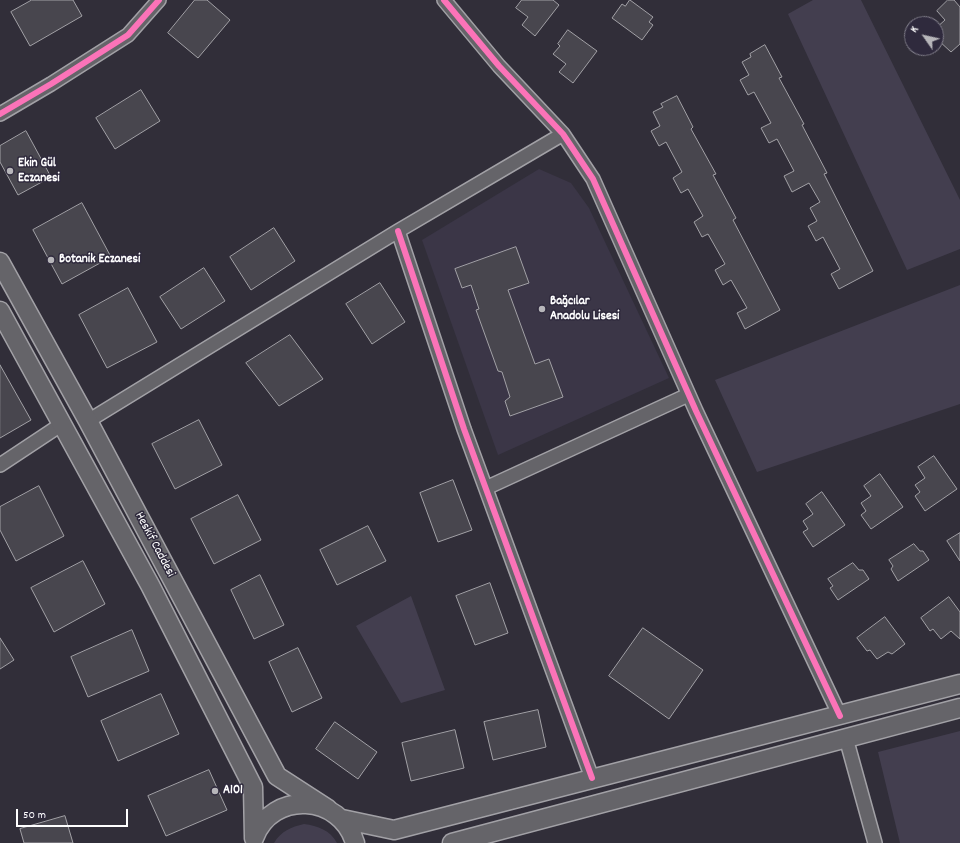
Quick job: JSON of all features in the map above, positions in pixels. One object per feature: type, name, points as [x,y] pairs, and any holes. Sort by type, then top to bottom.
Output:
[{"type":"main road","name":"Heskif Caddesi","points":[[0,262],[88,421],[277,776],[335,814]]},
{"type":"main road","points":[[0,311],[150,585],[254,787],[253,840]]},
{"type":"main road","points":[[253,840],[264,821],[278,810],[294,804],[306,804],[335,814],[394,830],[960,684]]},
{"type":"main road","points":[[452,843],[960,708]]},
{"type":"main road","points":[[335,814],[352,833],[355,843]]},
{"type":"street","points":[[0,114],[51,84],[128,35],[159,0]]},
{"type":"street","points":[[444,0],[499,66],[563,134],[593,179],[688,395],[840,716]]},
{"type":"street","points":[[88,421],[398,231],[563,134]]},
{"type":"street","points":[[398,231],[486,488],[592,778]]},
{"type":"street","points":[[486,488],[688,395]]},
{"type":"street","points":[[0,465],[62,424]]},
{"type":"street","points":[[846,738],[875,843]]},
{"type":"shaded area","points":[[813,0],[861,0],[960,200],[960,249],[907,270],[788,14]]},
{"type":"shaded area","name":"Bağcılar Anadolu Lisesi","points":[[539,169],[571,183],[589,208],[669,378],[498,455],[422,240]]},
{"type":"shaded area","points":[[960,285],[960,404],[757,472],[715,380]]},
{"type":"shaded area","points":[[411,596],[445,690],[401,703],[356,626]]},
{"type":"shaded area","points":[[960,731],[960,843],[900,843],[878,752]]},
{"type":"shaded area","points":[[304,824],[323,829],[331,835],[337,843],[274,843],[280,835],[287,830]]},
{"type":"building","points":[[32,0],[73,0],[82,16],[30,46],[11,12]]},
{"type":"building","points":[[195,0],[207,0],[230,20],[198,58],[168,33]]},
{"type":"building","points":[[522,0],[553,0],[559,5],[535,36],[522,25],[528,17],[516,8]]},
{"type":"building","points":[[630,0],[653,17],[649,22],[653,25],[642,40],[612,18],[622,4],[625,6]]},
{"type":"building","points":[[948,0],[954,0],[960,7],[960,44],[951,52],[944,46],[944,16],[941,16],[937,11]]},
{"type":"building","points":[[568,30],[597,51],[573,83],[559,72],[566,64],[553,54],[560,46],[558,44]]},
{"type":"building","points":[[765,45],[782,77],[779,78],[804,124],[802,125],[827,173],[824,174],[873,271],[839,289],[831,274],[840,269],[823,237],[816,241],[808,226],[817,221],[810,208],[820,202],[809,183],[792,192],[784,176],[794,171],[777,139],[769,143],[761,128],[771,123],[754,92],[748,95],[740,80],[749,75],[742,62],[751,57],[750,54]]},
{"type":"building","points":[[141,90],[160,121],[115,149],[96,118]]},
{"type":"building","points":[[677,96],[693,127],[691,129],[716,174],[713,175],[736,218],[733,220],[780,310],[745,329],[737,313],[747,308],[731,280],[723,285],[715,270],[725,264],[708,234],[702,237],[694,222],[703,216],[688,189],[681,193],[673,178],[682,172],[666,142],[659,146],[651,131],[660,126],[653,112],[663,107],[661,104]]},
{"type":"building","points":[[26,131],[51,177],[18,195],[0,162],[0,146]]},
{"type":"building","points":[[82,203],[111,257],[62,284],[33,230]]},
{"type":"building","points":[[274,228],[295,261],[251,290],[230,257]]},
{"type":"building","points":[[516,247],[529,283],[508,290],[535,364],[549,359],[563,397],[510,416],[505,401],[510,397],[502,372],[498,371],[476,310],[479,309],[471,285],[462,288],[455,269]]},
{"type":"building","points":[[204,268],[225,301],[181,329],[160,297]]},
{"type":"building","points":[[380,283],[405,322],[372,344],[346,304]]},
{"type":"building","points":[[128,288],[157,342],[107,368],[79,315]]},
{"type":"building","points":[[290,335],[323,379],[279,406],[246,363]]},
{"type":"building","points":[[0,365],[31,420],[0,438]]},
{"type":"building","points":[[199,420],[222,465],[175,489],[152,444]]},
{"type":"building","points":[[934,456],[957,489],[925,511],[915,496],[920,492],[915,485],[925,478],[918,467]]},
{"type":"building","points":[[880,474],[903,507],[871,529],[861,515],[866,511],[861,503],[871,496],[864,486]]},
{"type":"building","points":[[453,480],[472,530],[438,542],[420,493]]},
{"type":"building","points":[[39,486],[64,536],[16,561],[0,530],[0,507]]},
{"type":"building","points":[[822,492],[845,525],[813,547],[803,532],[808,529],[803,521],[813,514],[806,504]]},
{"type":"building","points":[[238,495],[261,540],[214,564],[191,519]]},
{"type":"building","points":[[368,526],[386,561],[337,585],[320,550]]},
{"type":"building","points":[[960,533],[960,561],[947,541]]},
{"type":"building","points":[[914,544],[920,551],[923,551],[929,560],[898,581],[891,569],[893,566],[889,560]]},
{"type":"building","points":[[83,561],[105,604],[54,632],[31,588]]},
{"type":"building","points":[[853,563],[859,570],[863,570],[869,579],[838,600],[830,588],[833,586],[828,579]]},
{"type":"building","points":[[260,575],[284,625],[254,639],[231,590]]},
{"type":"building","points":[[490,583],[508,633],[475,645],[456,596]]},
{"type":"building","points":[[949,597],[960,612],[960,639],[951,631],[941,639],[933,629],[930,631],[921,618]]},
{"type":"building","points":[[885,617],[905,644],[892,654],[888,652],[877,659],[870,650],[867,651],[857,638]]},
{"type":"building","points":[[643,628],[703,670],[669,719],[609,676]]},
{"type":"building","points":[[132,630],[149,671],[88,697],[71,657]]},
{"type":"building","points":[[0,638],[14,660],[0,669]]},
{"type":"building","points":[[298,648],[322,698],[292,712],[269,662]]},
{"type":"building","points":[[161,694],[179,734],[118,761],[101,721]]},
{"type":"building","points":[[538,710],[546,747],[493,760],[484,722]]},
{"type":"building","points":[[335,722],[377,752],[358,779],[316,749]]},
{"type":"building","points":[[455,730],[464,768],[411,781],[402,743]]},
{"type":"building","points":[[209,770],[227,810],[166,836],[148,796]]},
{"type":"building","points":[[65,816],[73,843],[24,843],[20,829]]},
{"type":"cycle path","points":[[0,114],[51,84],[128,35],[159,0]]},
{"type":"cycle path","points":[[444,0],[499,66],[563,134],[593,179],[696,411],[840,716]]},
{"type":"cycle path","points":[[398,231],[464,429],[592,778]]},
{"type":"place","name":"Ekin Gül Eczanesi","points":[[10,171]]},
{"type":"place","name":"Botanik Eczanesi","points":[[51,260]]},
{"type":"place","name":"Bağcılar Anadolu Lisesi","points":[[542,309]]},
{"type":"place","name":"A101","points":[[215,791]]}]
